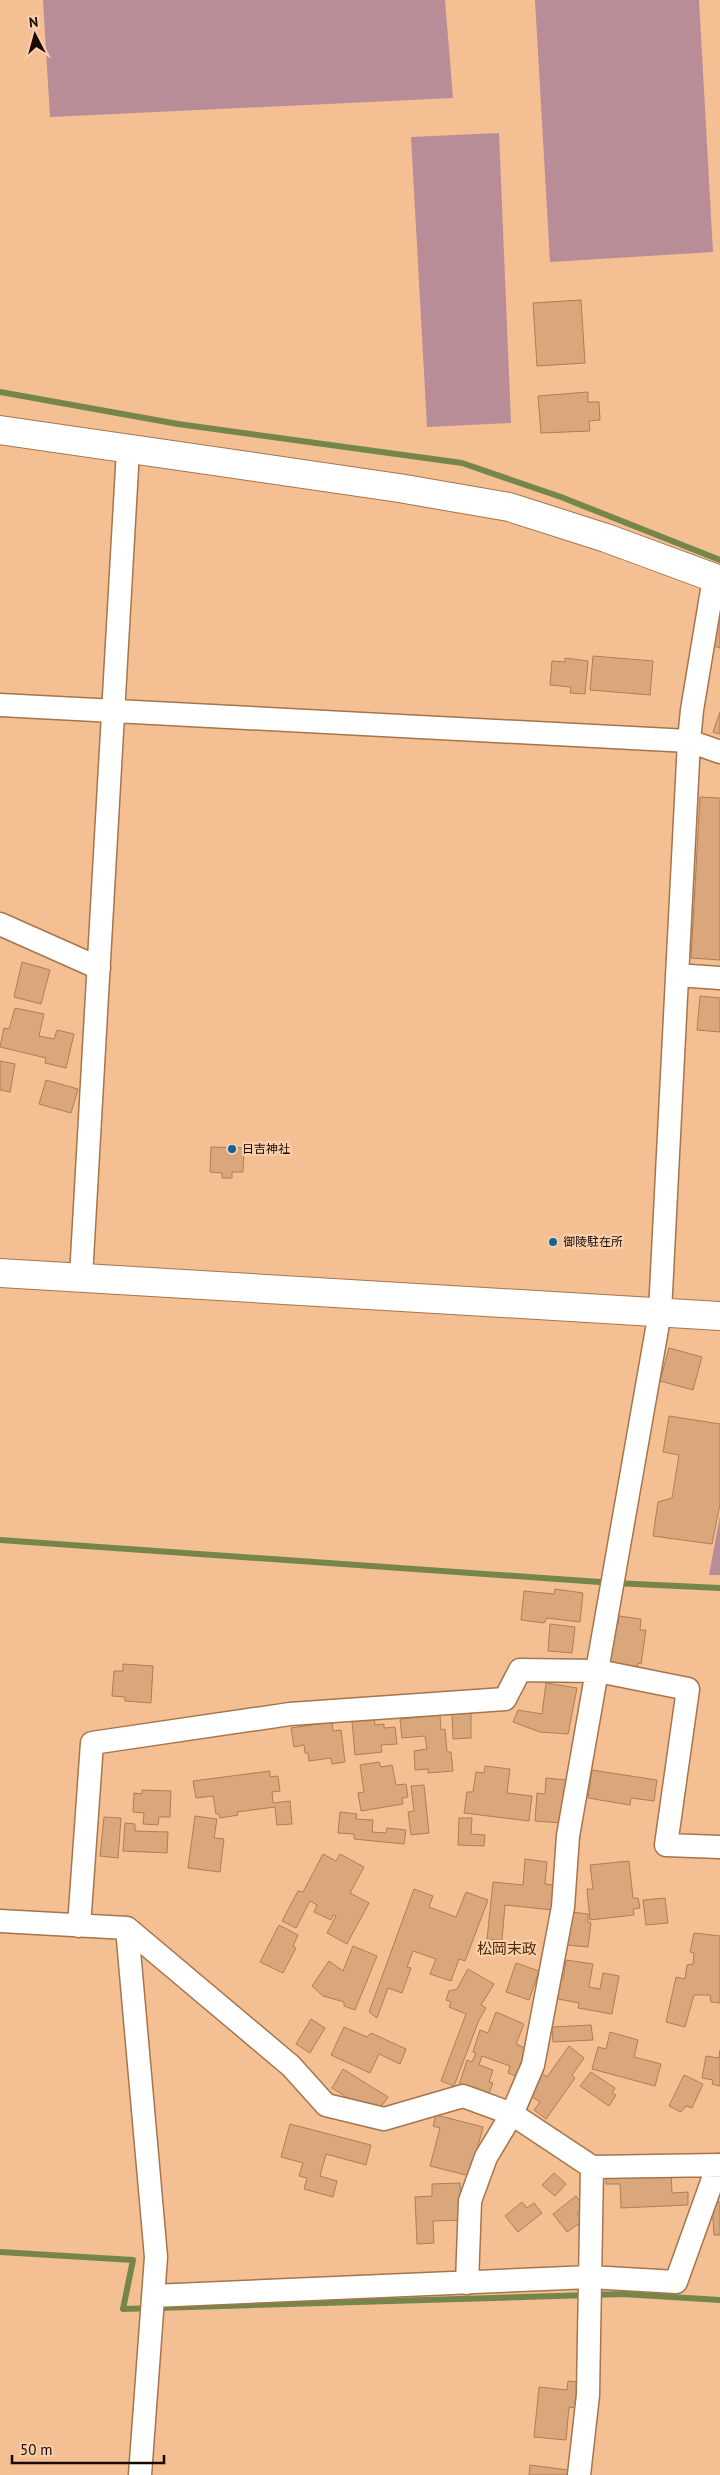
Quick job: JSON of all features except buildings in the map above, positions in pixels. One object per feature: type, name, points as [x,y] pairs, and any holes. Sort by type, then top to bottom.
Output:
[{"type":"street","points":[[0,430],[399,488],[509,507],[718,574],[692,710],[689,740],[660,1312],[568,1836],[563,1907],[544,2010],[533,2065],[512,2114],[486,2157],[470,2201],[467,2282]]},
{"type":"street","points":[[81,1277],[128,450]]},
{"type":"street","points":[[0,705],[689,740],[720,752]]},
{"type":"street","points":[[0,924],[99,968]]},
{"type":"street","points":[[677,975],[720,978]]},
{"type":"street","points":[[0,1273],[720,1316]]},
{"type":"street","points":[[79,1926],[92,1743],[290,1714],[505,1699],[520,1670],[598,1672],[688,1689],[666,1845],[720,1847]]},
{"type":"street","points":[[0,1921],[127,1928],[291,2066],[326,2105],[384,2119],[463,2096],[512,2114],[592,2166],[719,2165],[676,2282],[590,2278],[153,2296]]},
{"type":"street","points":[[127,1928],[156,2257],[140,2475]]},
{"type":"street","points":[[579,2475],[588,2394],[592,2166]]},
{"type":"shaded area","points":[[43,0],[445,0],[453,98],[50,117]]},
{"type":"shaded area","points":[[535,0],[699,0],[713,252],[550,262]]},
{"type":"shaded area","points":[[499,133],[511,423],[427,427],[411,137]]},
{"type":"shaded area","points":[[720,1516],[720,1575],[709,1575]]},
{"type":"waterway","points":[[0,392],[178,424],[462,463],[561,497],[720,560]]},
{"type":"waterway","points":[[0,1540],[614,1583],[720,1588]]},
{"type":"waterway","points":[[0,2252],[133,2260],[123,2309],[623,2294],[720,2300]]},
{"type":"place","name":"日吉神社","points":[[232,1149]]},
{"type":"place","name":"御陵駐在所","points":[[553,1242]]},
{"type":"district","name":"松岡末政","points":[[507,1949]]}]
